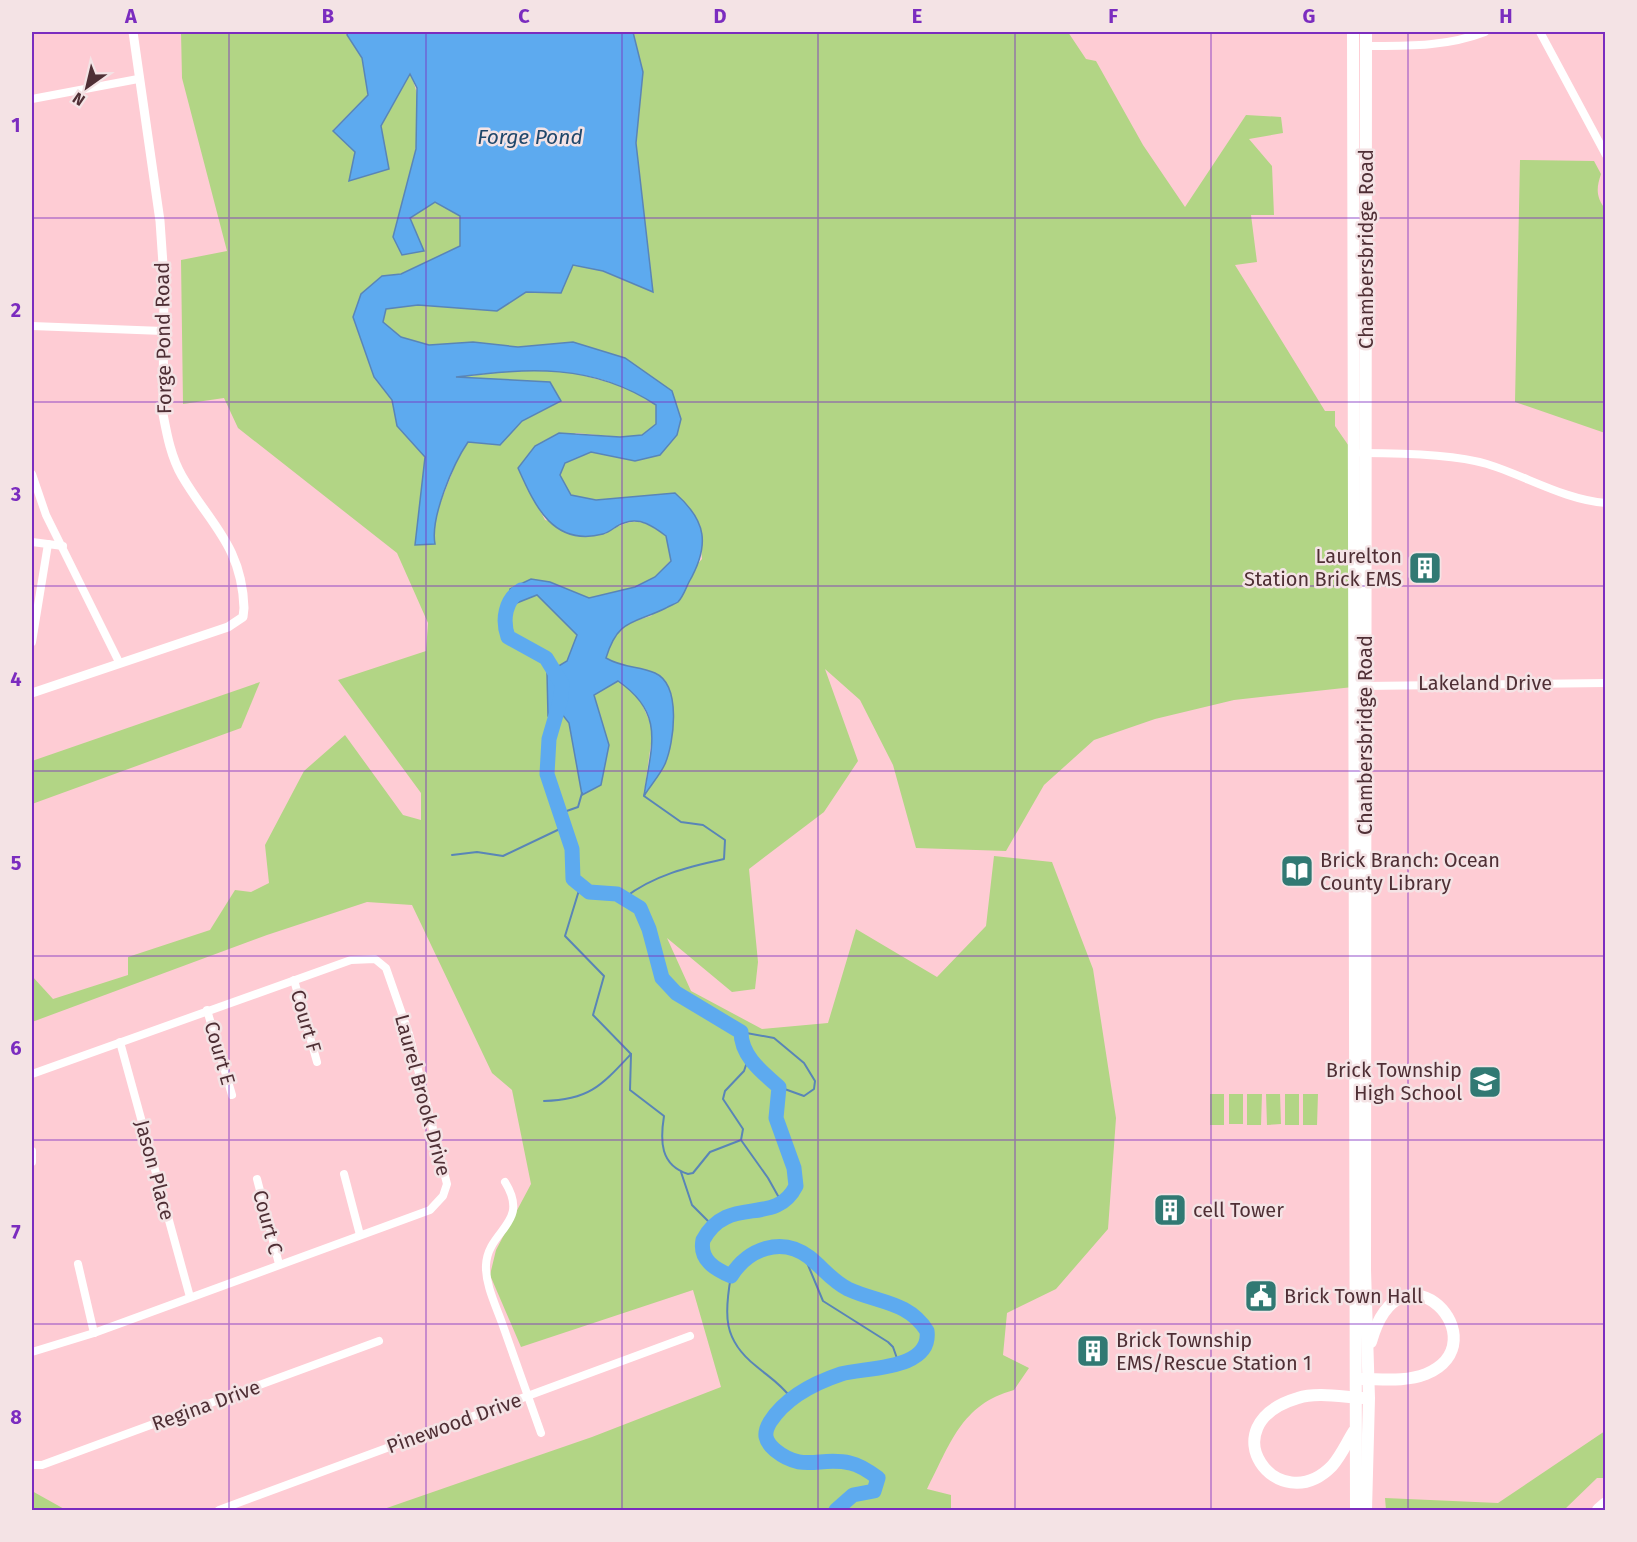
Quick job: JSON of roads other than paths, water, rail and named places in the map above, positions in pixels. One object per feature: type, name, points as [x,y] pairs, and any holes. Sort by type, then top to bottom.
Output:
[{"type":"highway","points":[[1599,1510],[1605,1504]]},
{"type":"main road","name":"Chambersbridge Road","points":[[1353,32],[1365,686],[1369,1398],[1366,1510]]},
{"type":"main road","name":"Chambersbridge Road","points":[[1356,1510],[1354,1379],[1360,453],[1366,32]]},
{"type":"main road","points":[[1354,1379],[1406,1379],[1435,1368],[1444,1361],[1451,1349],[1454,1330],[1451,1321],[1445,1311],[1429,1299],[1419,1296],[1401,1298],[1380,1315],[1367,1355]]},
{"type":"main road","points":[[1354,1430],[1332,1466],[1315,1478],[1296,1483],[1275,1477],[1267,1472],[1258,1462],[1253,1448],[1254,1431],[1265,1414],[1281,1404],[1301,1397],[1369,1398]]},
{"type":"street","name":"Forge Pond Road","points":[[32,693],[228,627],[243,617],[244,608],[233,554],[224,536],[182,476],[173,457],[163,414],[160,221],[133,32]]},
{"type":"street","points":[[1366,46],[1424,45],[1471,37],[1485,32]]},
{"type":"street","points":[[1540,32],[1602,142],[1605,155]]},
{"type":"street","points":[[32,99],[138,79]]},
{"type":"street","points":[[32,326],[163,331]]},
{"type":"street","points":[[1360,453],[1388,452],[1485,463],[1580,499],[1605,503]]},
{"type":"street","points":[[32,474],[46,515],[119,662]]},
{"type":"street","points":[[32,542],[63,546]]},
{"type":"street","points":[[32,642],[48,544]]},
{"type":"street","name":"Lakeland Drive","points":[[1365,686],[1605,682]]},
{"type":"street","name":"Laurel Brook Drive","points":[[32,1074],[351,960],[375,959],[386,968],[409,1034],[447,1184],[446,1190],[430,1210],[94,1334],[32,1352]]},
{"type":"street","name":"Court F","points":[[294,980],[317,1062]]},
{"type":"street","name":"Court E","points":[[207,1010],[232,1095]]},
{"type":"street","name":"Jason Place","points":[[120,1042],[190,1297]]},
{"type":"street","points":[[32,1151],[32,1162]]},
{"type":"street","points":[[344,1174],[360,1235]]},
{"type":"street","name":"Court C","points":[[257,1179],[279,1264]]},
{"type":"street","points":[[505,1182],[513,1195],[514,1208],[487,1257],[486,1267],[496,1308],[541,1433]]},
{"type":"street","points":[[78,1264],[94,1334]]},
{"type":"street","name":"Pinewood Drive","points":[[219,1510],[690,1336]]},
{"type":"street","name":"Regina Drive","points":[[32,1465],[42,1464],[380,1341]]},
{"type":"water","name":"Forge Pond","points":[[348,32],[633,32],[643,72],[636,143],[653,292],[603,271],[573,265],[561,293],[526,292],[497,311],[418,305],[386,309],[383,322],[401,337],[429,345],[473,342],[518,347],[573,342],[625,358],[672,391],[681,419],[677,435],[660,455],[635,461],[591,452],[565,463],[560,475],[571,495],[596,500],[675,493],[694,514],[702,534],[702,545],[696,569],[680,600],[628,624],[616,636],[606,658],[618,664],[655,673],[664,679],[669,689],[674,715],[671,743],[663,768],[644,796],[652,732],[643,706],[633,693],[618,681],[594,695],[609,745],[601,785],[582,795],[569,723],[562,714],[548,716],[547,673],[567,661],[577,635],[537,595],[509,606],[510,589],[531,579],[550,582],[589,598],[635,587],[655,577],[671,561],[666,536],[641,522],[630,521],[606,533],[586,536],[571,535],[559,529],[539,509],[518,468],[535,446],[559,433],[620,437],[642,435],[656,424],[656,405],[632,391],[584,375],[534,371],[456,377],[550,382],[561,401],[522,421],[500,445],[468,442],[456,464],[439,506],[434,533],[435,544],[415,545],[425,457],[397,426],[392,400],[374,377],[353,317],[361,294],[382,276],[401,274],[460,246],[460,216],[435,202],[410,218],[424,251],[402,255],[393,237],[416,149],[417,88],[410,74],[381,126],[389,169],[349,181],[355,152],[333,131],[368,95],[362,58],[347,35]]},
{"type":"waterway","points":[[521,590],[511,599],[506,611],[505,624],[508,637],[546,658],[562,684],[561,698],[549,739],[547,774],[572,849],[573,879],[589,892],[617,894],[640,908],[649,929],[662,978],[676,993],[741,1032],[742,1041],[749,1056],[779,1087],[776,1118],[794,1168],[796,1186],[787,1198],[776,1206],[738,1213],[713,1226],[703,1240],[703,1253],[714,1267],[731,1276],[746,1259],[756,1253],[766,1248],[787,1247],[809,1257],[842,1286],[902,1308],[919,1321],[927,1331],[926,1344],[919,1354],[894,1365],[841,1374],[821,1382],[792,1398],[770,1422],[766,1434],[767,1440],[785,1457],[803,1462],[850,1463],[878,1478],[874,1491],[853,1495],[836,1510]]},
{"type":"waterway","points":[[561,813],[578,807],[582,793]]},
{"type":"waterway","points":[[624,898],[659,878],[724,859],[725,840],[703,825],[681,822],[644,796],[645,793]]},
{"type":"waterway","points":[[452,855],[477,852],[503,856],[566,826]]},
{"type":"waterway","points":[[544,1101],[572,1098],[593,1089],[611,1075],[631,1054],[593,1015],[604,976],[565,936],[580,887]]},
{"type":"waterway","points":[[741,1032],[774,1038],[804,1063],[815,1081],[814,1089],[804,1096],[779,1087]]},
{"type":"waterway","points":[[631,1054],[630,1090],[664,1116],[662,1143],[672,1165],[688,1174],[693,1173],[710,1152],[741,1140]]},
{"type":"waterway","points":[[749,1056],[744,1071],[725,1091],[723,1099],[743,1129],[741,1140],[768,1178],[782,1203]]},
{"type":"waterway","points":[[681,1172],[692,1205],[712,1225]]},
{"type":"waterway","points":[[803,1253],[823,1301],[888,1342],[893,1347],[899,1364]]},
{"type":"waterway","points":[[731,1276],[727,1315],[732,1336],[745,1356],[791,1398]]},
{"type":"place","name":"Laurelton Station Brick EMS","points":[[1425,568]]},
{"type":"place","name":"Brick Branch: Ocean County Library","points":[[1297,871]]},
{"type":"place","name":"Brick Township High School","points":[[1485,1082]]},
{"type":"place","name":"cell Tower","points":[[1170,1210]]},
{"type":"place","name":"Brick Town Hall","points":[[1261,1296]]},
{"type":"place","name":"Brick Township EMS/Rescue Station 1","points":[[1093,1351]]}]
